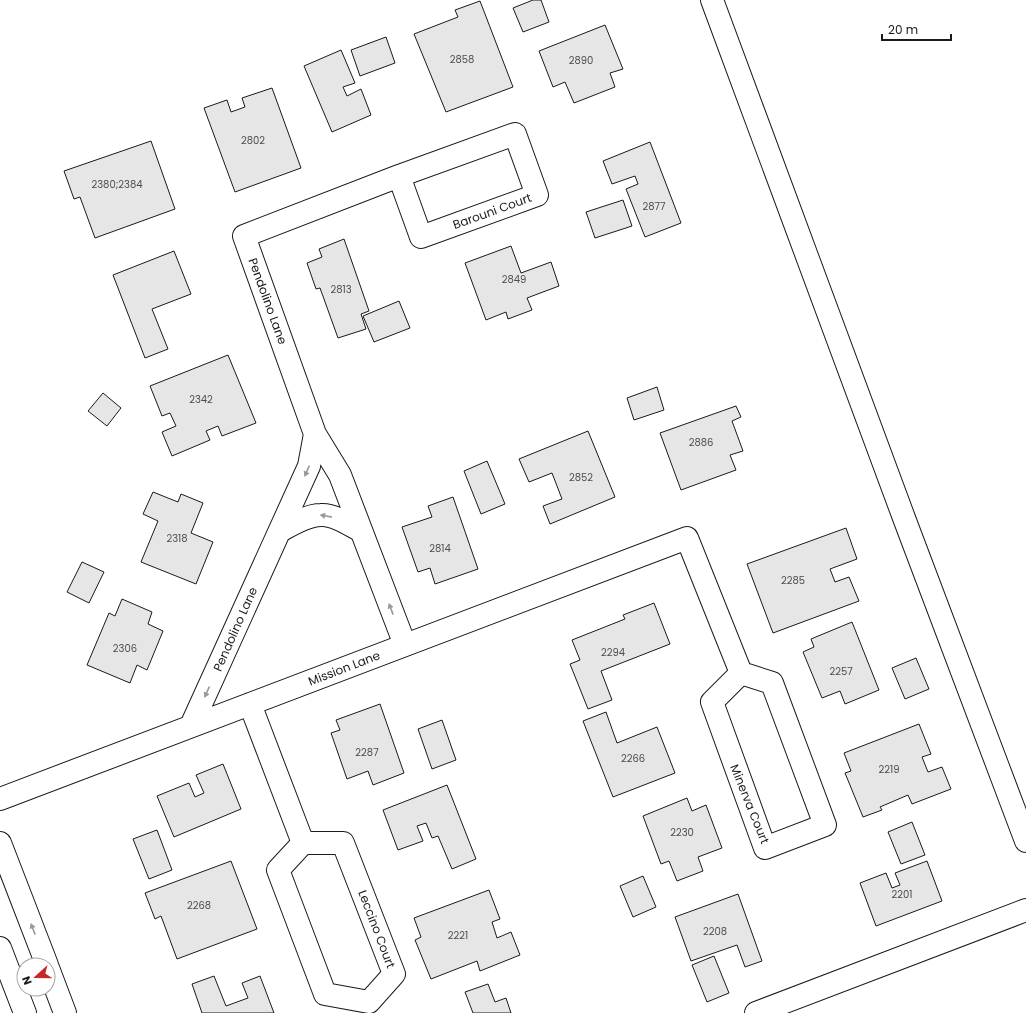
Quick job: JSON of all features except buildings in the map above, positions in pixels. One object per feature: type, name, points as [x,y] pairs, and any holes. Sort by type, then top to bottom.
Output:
[{"type":"street","points":[[712,0],[904,518],[1026,841]]},
{"type":"street","name":"Barouni Court","points":[[244,236],[399,176],[515,134],[537,195],[421,237],[399,176]]},
{"type":"street","name":"Pendolino Lane","points":[[244,236],[315,434],[340,475],[405,645]]},
{"type":"street","name":"Pendolino Lane","points":[[191,726],[309,466],[315,434]]},
{"type":"street","points":[[280,531],[302,521],[321,515],[338,519],[361,531]]},
{"type":"street","name":"Mission Lane","points":[[0,799],[687,538],[740,673]]},
{"type":"street","name":"Minerva Court","points":[[740,673],[772,683],[825,826],[765,848],[712,702],[740,673]]},
{"type":"street","points":[[250,704],[303,843]]},
{"type":"street","points":[[0,843],[44,957]]},
{"type":"street","name":"Leccino Court","points":[[303,843],[344,843],[394,974],[369,1002],[325,994],[278,870],[303,843]]},
{"type":"street","points":[[756,1013],[1026,910]]},
{"type":"street","points":[[0,948],[25,1013]]},
{"type":"street","points":[[56,989],[65,1013]]}]
